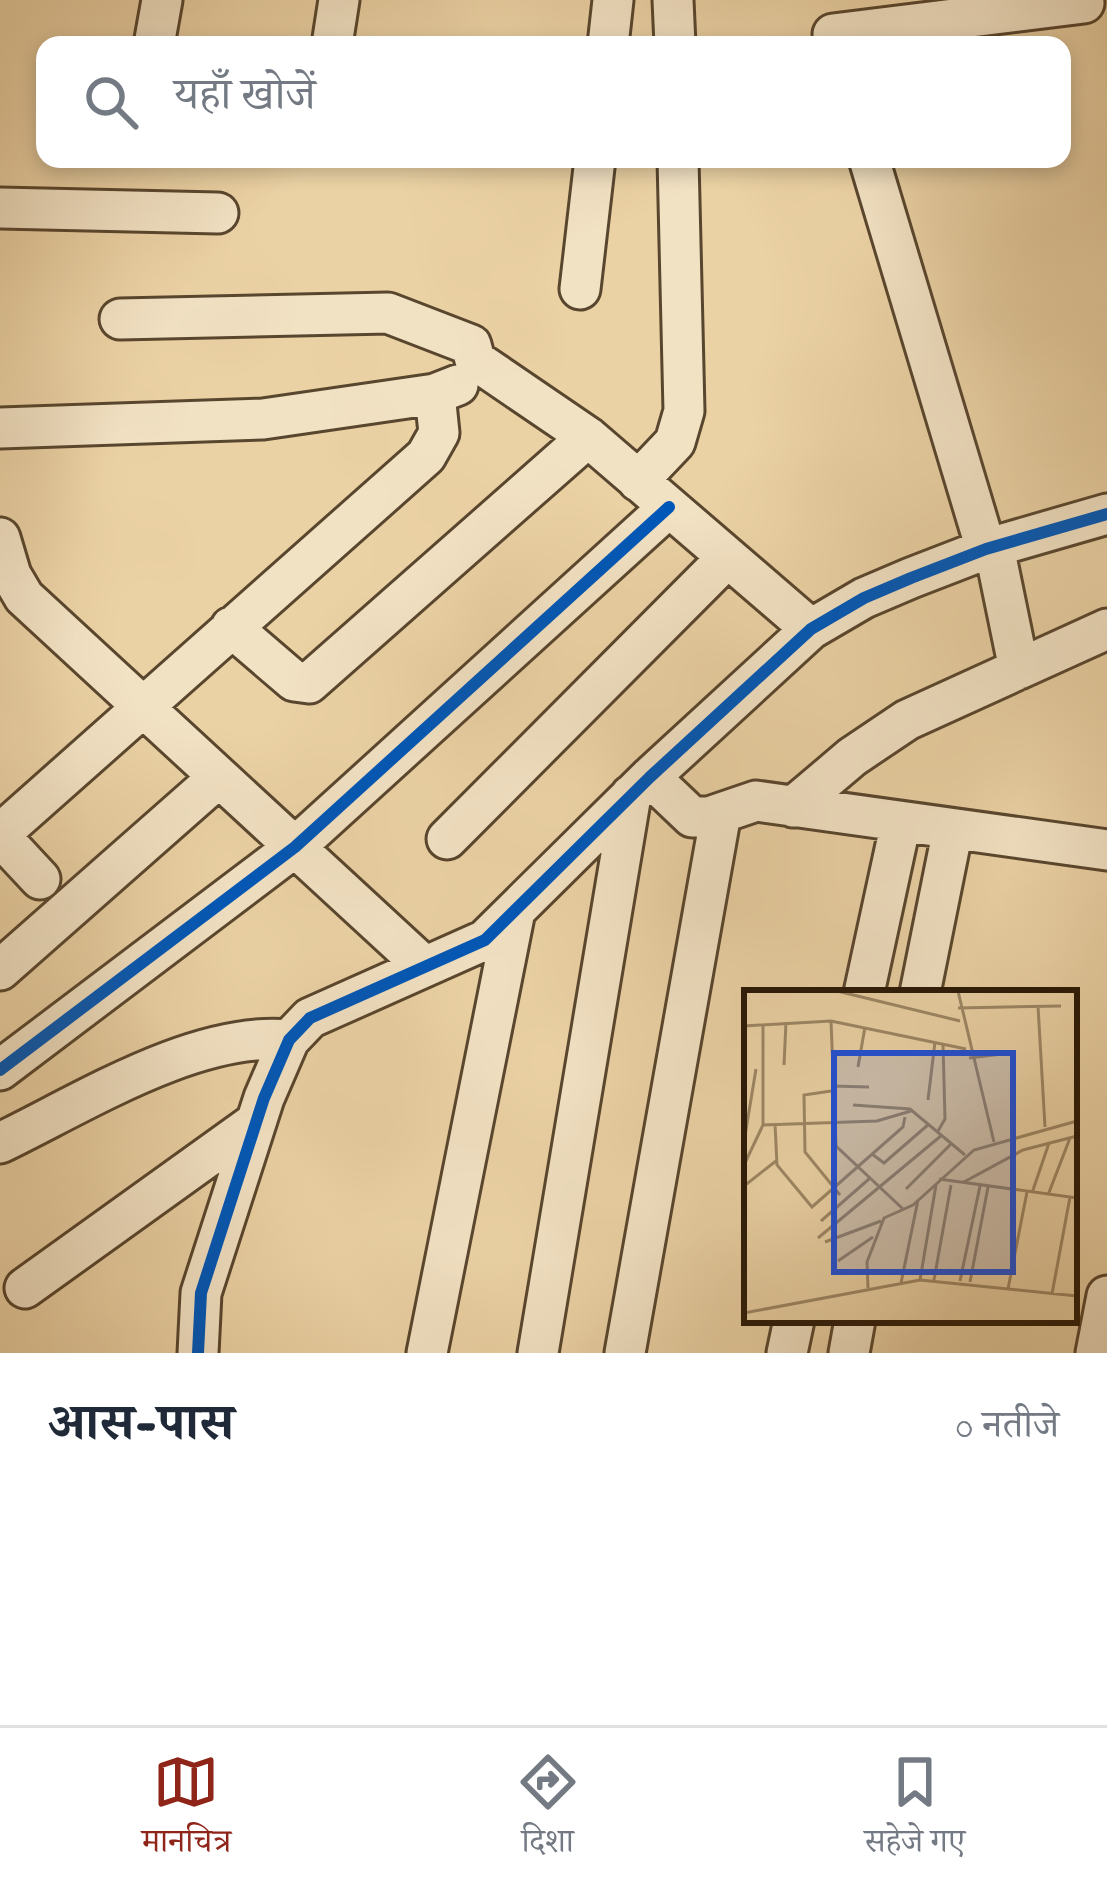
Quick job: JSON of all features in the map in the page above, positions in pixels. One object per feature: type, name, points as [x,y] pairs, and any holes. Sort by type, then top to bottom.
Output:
[{"type":"street","points":[[156,36],[162,0]]},
{"type":"street","points":[[333,36],[339,0]]},
{"type":"street","points":[[609,36],[613,0]]},
{"type":"street","points":[[674,0],[675,36]]},
{"type":"street","points":[[831,26],[1084,3]]},
{"type":"street","points":[[580,289],[594,168]]},
{"type":"street","points":[[638,481],[675,442],[684,411],[679,168]]},
{"type":"street","points":[[872,168],[990,548],[1019,669]]},
{"type":"street","points":[[0,208],[218,213]]},
{"type":"street","points":[[120,320],[388,313],[471,345],[475,360],[588,437],[811,629]]},
{"type":"street","points":[[0,428],[263,419],[435,394],[456,387],[475,360]]},
{"type":"street","points":[[40,879],[0,835],[426,457],[439,433],[435,394]]},
{"type":"street","points":[[231,627],[294,681],[309,683],[588,437]]},
{"type":"street","points":[[0,1070],[295,847],[669,508]]},
{"type":"street","points":[[198,1353],[201,1293],[256,1123],[289,1040],[310,1018],[485,940],[641,786],[811,629],[864,598],[990,548],[1107,514]]},
{"type":"street","points":[[0,538],[11,575],[24,597],[424,966]]},
{"type":"street","points":[[447,839],[727,557]]},
{"type":"street","points":[[793,807],[852,757],[907,720],[1107,629]]},
{"type":"street","points":[[0,970],[218,777]]},
{"type":"street","points":[[641,786],[692,817],[756,801],[1107,850]]},
{"type":"street","points":[[538,1353],[641,786]]},
{"type":"street","points":[[625,1353],[721,813]]},
{"type":"street","points":[[865,990],[901,822]]},
{"type":"street","points":[[921,990],[952,829]]},
{"type":"street","points":[[427,1353],[515,911]]},
{"type":"street","points":[[0,1143],[159,1067],[256,1037],[289,1040]]},
{"type":"street","points":[[25,1288],[256,1123]]},
{"type":"street","points":[[1096,1353],[1107,1296]]},
{"type":"street","points":[[787,1353],[793,1323]]},
{"type":"street","points":[[849,1353],[854,1323]]},
{"type":"cycle path","points":[[0,1070],[295,847],[669,507]]},
{"type":"cycle path","points":[[198,1353],[201,1293],[264,1098],[289,1040],[310,1018],[485,940],[650,777],[811,629],[911,578],[986,549],[1107,514]]}]
